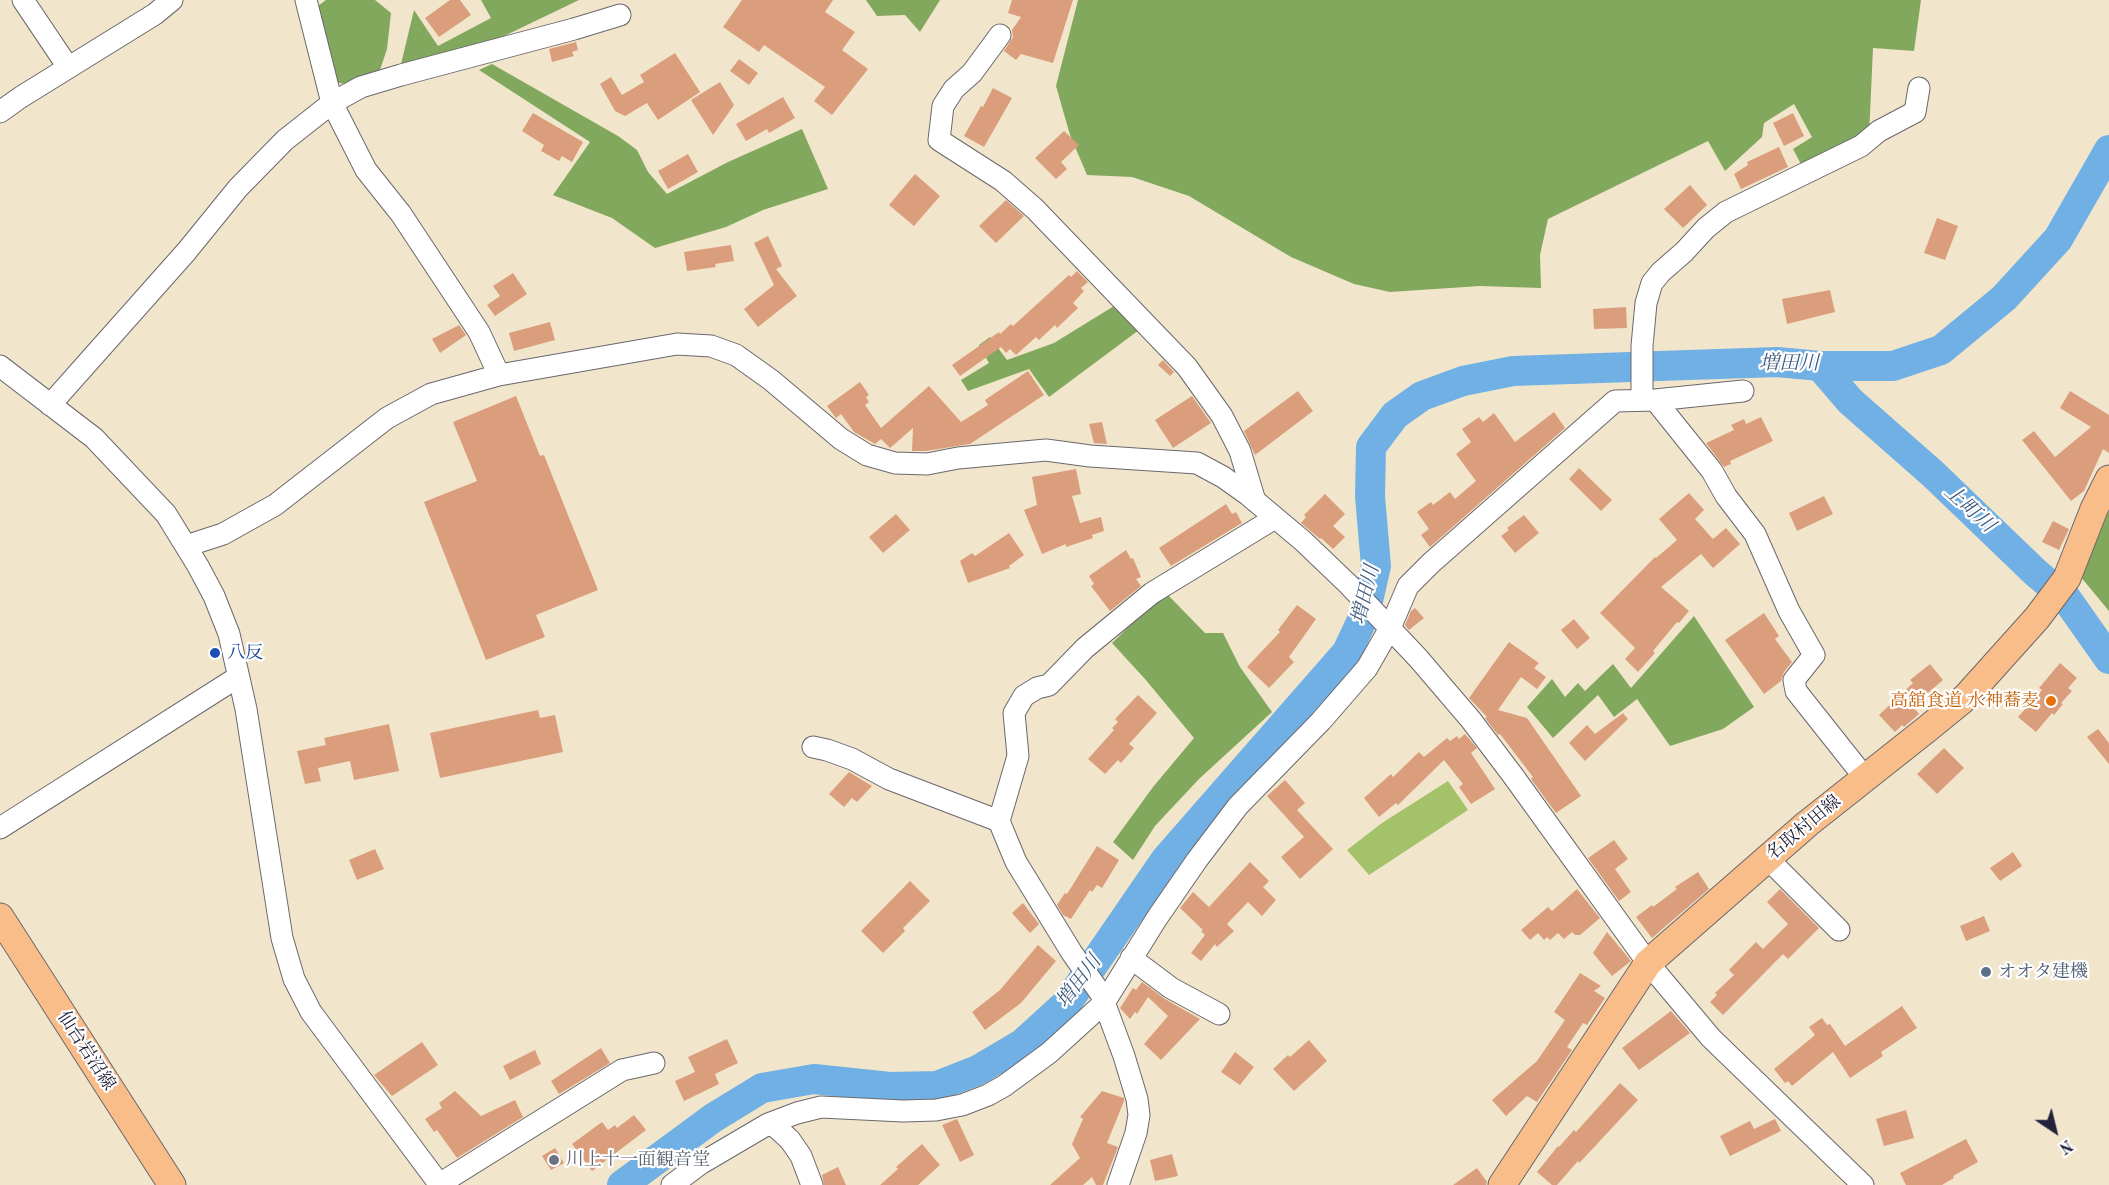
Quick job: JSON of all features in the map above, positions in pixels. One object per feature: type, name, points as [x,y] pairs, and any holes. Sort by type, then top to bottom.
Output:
[{"type":"main road","name":"名取村田線","points":[[1502,1185],[1648,963],[1807,824],[1966,697],[2067,578],[2094,509],[2109,479]]},
{"type":"main road","name":"仙台岩沼線","points":[[0,917],[172,1185]]},
{"type":"street","points":[[23,0],[68,67]]},
{"type":"street","points":[[0,112],[68,67],[118,38],[172,0]]},
{"type":"street","points":[[306,0],[332,103],[366,170],[401,214],[479,332],[499,375]]},
{"type":"street","points":[[51,405],[186,252],[238,188],[285,140],[332,103],[361,87],[620,15]]},
{"type":"street","points":[[1000,35],[972,73],[954,88],[943,106],[939,141],[1003,181],[1035,209],[1188,367],[1222,416],[1240,452],[1255,501]]},
{"type":"street","points":[[1865,778],[1796,691],[1794,680],[1814,656],[1789,611],[1755,534],[1726,496],[1701,455],[1646,397],[1642,346],[1646,303],[1652,284],[1661,272],[1706,228],[1726,212],[1861,146],[1880,131],[1915,112],[1919,88]]},
{"type":"street","points":[[186,546],[223,534],[275,505],[395,413],[431,394],[499,375],[677,344],[711,346],[736,355],[771,380],[841,439],[867,455],[895,463],[927,464],[958,458],[1047,450],[1090,456],[1197,463],[1223,477],[1275,518],[1349,585],[1386,624],[1493,748],[1648,963],[1711,1038],[1863,1185]]},
{"type":"street","points":[[0,366],[94,438],[137,482],[166,514],[214,596],[228,634],[246,709],[282,938],[294,979],[311,1012],[439,1185],[622,1070],[654,1063]]},
{"type":"street","points":[[672,1185],[700,1164],[768,1124],[797,1113],[821,1107],[903,1111],[936,1110],[975,1101],[1022,1074],[1073,1032],[1103,998],[1197,860],[1238,806],[1342,698],[1367,668],[1386,624],[1408,586],[1431,563],[1615,401],[1743,391]]},
{"type":"street","points":[[1118,1185],[1136,1133],[1139,1115],[1137,1099],[1103,998],[1072,953],[1016,862],[999,821],[1018,756],[1014,713],[1024,696],[1037,688],[1049,686],[1085,648],[1152,593],[1275,518]]},
{"type":"street","points":[[0,828],[238,677]]},
{"type":"street","points":[[813,747],[852,759],[889,779],[999,821]]},
{"type":"street","points":[[1767,858],[1839,930]]},
{"type":"street","points":[[1131,958],[1171,988],[1219,1014]]},
{"type":"street","points":[[768,1124],[777,1128],[790,1140],[801,1156],[812,1185]]},
{"type":"green space","points":[[326,0],[375,0],[391,13],[387,49],[380,70],[346,84],[339,83],[332,78],[318,6]]},
{"type":"green space","points":[[481,0],[579,0],[500,38],[401,64],[414,10],[438,46],[491,18]]},
{"type":"green space","points":[[866,0],[940,0],[920,32],[905,15],[877,16]]},
{"type":"green space","points":[[1078,0],[1921,0],[1914,51],[1873,48],[1869,136],[1803,168],[1793,149],[1812,137],[1794,104],[1764,123],[1762,137],[1725,171],[1708,141],[1548,219],[1540,255],[1541,288],[1480,286],[1390,292],[1354,284],[1291,257],[1189,196],[1132,177],[1087,175],[1070,135],[1056,86]]},
{"type":"green space","points":[[492,64],[618,136],[637,150],[648,172],[667,194],[728,162],[802,129],[828,189],[763,210],[726,227],[655,248],[612,218],[553,195],[590,142],[479,70]]},
{"type":"green space","points":[[1114,306],[1139,330],[1049,397],[1029,369],[968,391],[961,380],[989,363],[979,345],[990,337],[1007,360],[1054,343]]},
{"type":"green space","points":[[2109,511],[2109,611],[2080,576]]},
{"type":"green space","points":[[1165,592],[1205,633],[1223,633],[1240,667],[1272,712],[1199,779],[1155,826],[1133,860],[1113,842],[1153,787],[1194,738],[1112,643]]},
{"type":"green space","points":[[1694,616],[1754,707],[1723,729],[1670,746],[1637,699],[1614,717],[1598,695],[1553,738],[1527,707],[1552,679],[1565,697],[1578,683],[1585,691],[1613,664],[1631,688]]},
{"type":"green space","points":[[1448,781],[1468,810],[1369,875],[1347,850],[1382,823]]},
{"type":"building","points":[[450,0],[460,0],[471,15],[439,37],[425,18]]},
{"type":"building","points":[[742,0],[833,0],[825,12],[855,32],[842,50],[868,69],[832,115],[814,101],[825,87],[764,45],[759,52],[723,27]]},
{"type":"building","points":[[1012,0],[1073,0],[1053,63],[1021,54],[1016,60],[1004,51],[1013,37],[1012,30],[1021,17],[1008,13]]},
{"type":"building","points":[[576,42],[578,50],[572,52],[574,56],[552,62],[549,49]]},
{"type":"building","points":[[675,53],[700,92],[658,120],[647,103],[625,116],[615,111],[600,84],[611,77],[622,95],[644,82],[640,75]]},
{"type":"building","points":[[739,59],[758,73],[749,85],[730,71]]},
{"type":"building","points":[[720,82],[734,105],[713,135],[691,100]]},
{"type":"building","points":[[993,88],[1012,98],[984,147],[964,136]]},
{"type":"building","points":[[783,97],[795,118],[769,133],[767,129],[746,141],[736,124]]},
{"type":"building","points":[[533,113],[583,142],[572,162],[562,156],[559,161],[541,151],[544,145],[522,131]]},
{"type":"building","points":[[1793,113],[1804,136],[1784,146],[1773,123]]},
{"type":"building","points":[[1064,131],[1079,145],[1061,162],[1067,169],[1056,179],[1035,158]]},
{"type":"building","points":[[1779,147],[1788,167],[1741,189],[1734,174],[1748,165],[1747,162]]},
{"type":"building","points":[[688,154],[698,172],[668,189],[658,171]]},
{"type":"building","points":[[915,174],[940,196],[914,226],[889,205]]},
{"type":"building","points":[[1690,185],[1707,205],[1683,228],[1664,209]]},
{"type":"building","points":[[1006,200],[1024,216],[996,243],[979,226]]},
{"type":"building","points":[[1937,218],[1958,226],[1945,260],[1924,253]]},
{"type":"building","points":[[768,236],[782,266],[776,269],[797,296],[758,327],[744,309],[774,285],[754,243]]},
{"type":"building","points":[[731,245],[734,261],[715,264],[716,267],[687,271],[684,252]]},
{"type":"building","points":[[1077,271],[1088,282],[1081,288],[1084,291],[1073,303],[1078,308],[1057,328],[1055,325],[1039,340],[1036,337],[1016,355],[1010,349],[1006,353],[1001,347],[960,376],[952,365],[999,332],[1000,334],[1011,324],[1013,326],[1069,275],[1071,277]]},
{"type":"building","points":[[513,273],[527,294],[495,316],[487,305],[500,296],[493,286]]},
{"type":"building","points":[[1830,290],[1835,312],[1787,324],[1782,299]]},
{"type":"building","points":[[1626,307],[1627,328],[1594,329],[1593,309]]},
{"type":"building","points":[[550,322],[555,340],[514,351],[509,333]]},
{"type":"building","points":[[459,325],[466,335],[440,353],[432,339]]},
{"type":"building","points":[[1163,360],[1174,372],[1170,376],[1158,365]]},
{"type":"building","points":[[1028,371],[1044,395],[970,444],[912,451],[913,428],[890,448],[881,439],[875,444],[854,432],[841,414],[836,418],[827,406],[860,382],[869,395],[866,397],[869,402],[865,405],[881,428],[929,386],[961,422],[988,405],[985,400]]},
{"type":"building","points":[[1298,391],[1313,411],[1255,455],[1244,431]]},
{"type":"building","points":[[2070,391],[2109,415],[2109,453],[2103,449],[2084,491],[2071,501],[2022,440],[2034,431],[2055,457],[2091,427],[2060,408]]},
{"type":"building","points":[[516,396],[540,456],[544,455],[598,590],[536,615],[545,637],[486,660],[424,502],[477,481],[453,422]]},
{"type":"building","points":[[1192,396],[1211,423],[1173,448],[1155,420]]},
{"type":"building","points":[[1554,412],[1565,428],[1430,547],[1421,535],[1429,529],[1417,512],[1431,502],[1433,505],[1450,492],[1455,499],[1476,481],[1456,454],[1471,442],[1462,429],[1479,417],[1483,422],[1494,413],[1515,442]]},
{"type":"building","points":[[1761,417],[1773,441],[1730,461],[1731,464],[1724,467],[1706,443],[1734,430],[1731,425],[1744,419],[1746,424]]},
{"type":"building","points":[[1102,422],[1107,444],[1094,443],[1089,424]]},
{"type":"building","points":[[1579,468],[1612,500],[1601,511],[1569,479]]},
{"type":"building","points":[[1076,469],[1081,494],[1072,496],[1080,523],[1101,517],[1104,531],[1092,535],[1093,538],[1066,547],[1066,544],[1042,554],[1024,510],[1037,505],[1032,477]]},
{"type":"building","points":[[1689,493],[1704,510],[1695,519],[1713,539],[1726,528],[1740,544],[1713,568],[1701,554],[1661,587],[1689,611],[1679,623],[1677,622],[1638,672],[1625,659],[1635,648],[1600,613],[1655,557],[1677,540],[1659,519]]},
{"type":"building","points":[[1325,494],[1345,514],[1333,526],[1345,537],[1333,549],[1301,523],[1306,517],[1304,515]]},
{"type":"building","points":[[1824,496],[1833,514],[1797,531],[1789,513]]},
{"type":"building","points":[[1226,504],[1232,514],[1236,512],[1242,523],[1171,566],[1159,548]]},
{"type":"building","points":[[896,514],[910,530],[883,553],[869,537]]},
{"type":"building","points":[[1524,515],[1539,533],[1515,553],[1501,536],[1509,530],[1507,528]]},
{"type":"building","points":[[2053,521],[2069,529],[2059,550],[2042,542]]},
{"type":"building","points":[[1009,533],[1024,555],[1009,566],[1010,568],[968,583],[960,561],[972,553],[975,556]]},
{"type":"building","points":[[1126,550],[1131,559],[1133,558],[1141,577],[1136,579],[1141,586],[1110,611],[1091,586],[1094,584],[1089,576]]},
{"type":"building","points":[[1297,605],[1316,619],[1289,657],[1294,662],[1269,688],[1247,667],[1280,632],[1278,630]]},
{"type":"building","points":[[1415,608],[1424,618],[1409,630],[1405,625],[1411,611]]},
{"type":"building","points":[[1764,613],[1779,636],[1775,639],[1792,662],[1784,672],[1781,681],[1764,694],[1725,640]]},
{"type":"building","points":[[1574,619],[1590,638],[1577,649],[1561,630]]},
{"type":"building","points":[[1509,642],[1539,663],[1534,668],[1546,677],[1537,689],[1521,677],[1498,710],[1527,718],[1581,796],[1556,813],[1531,779],[1533,777],[1485,718],[1487,717],[1469,698]]},
{"type":"building","points":[[2060,663],[2077,678],[2068,688],[2072,691],[2061,703],[2063,704],[2036,732],[2018,717],[2042,690],[2039,688]]},
{"type":"building","points":[[1930,664],[1943,680],[1922,698],[1924,700],[1915,709],[1919,714],[1895,732],[1879,715],[1913,683],[1910,680]]},
{"type":"building","points":[[1138,695],[1157,713],[1129,744],[1134,748],[1121,763],[1118,760],[1105,774],[1088,759],[1114,730],[1112,728],[1118,722],[1115,719]]},
{"type":"building","points":[[538,710],[540,718],[555,715],[563,752],[440,778],[430,733]]},
{"type":"building","points":[[1623,713],[1628,719],[1585,761],[1569,743],[1587,725],[1595,734]]},
{"type":"building","points":[[389,724],[399,771],[354,780],[350,761],[318,768],[321,781],[305,784],[297,751],[326,745],[324,738]]},
{"type":"building","points":[[2098,729],[2109,743],[2109,764],[2087,737]]},
{"type":"building","points":[[1465,734],[1477,748],[1471,753],[1495,789],[1471,804],[1459,787],[1463,784],[1444,760],[1398,805],[1396,803],[1379,817],[1364,798],[1391,774],[1393,777],[1419,752],[1424,757],[1447,738],[1450,741],[1457,736],[1459,739]]},
{"type":"building","points":[[1944,748],[1964,768],[1937,794],[1917,774]]},
{"type":"building","points":[[849,772],[872,786],[857,802],[852,798],[844,807],[829,794]]},
{"type":"building","points":[[1285,780],[1305,803],[1297,810],[1333,849],[1300,879],[1281,857],[1304,837],[1267,796]]},
{"type":"building","points":[[1614,840],[1628,859],[1615,869],[1631,892],[1619,901],[1588,858]]},
{"type":"building","points":[[1097,846],[1119,860],[1102,888],[1097,885],[1092,892],[1090,890],[1071,919],[1063,915],[1057,905],[1065,893],[1067,894]]},
{"type":"building","points":[[375,849],[384,869],[357,880],[349,860]]},
{"type":"building","points":[[2013,852],[2022,866],[2000,881],[1990,868]]},
{"type":"building","points":[[1250,862],[1269,881],[1263,887],[1276,900],[1262,916],[1248,902],[1227,924],[1234,931],[1217,947],[1215,944],[1201,961],[1191,953],[1205,935],[1201,931],[1203,930],[1180,908],[1193,892],[1209,907]]},
{"type":"building","points":[[1698,872],[1709,889],[1652,938],[1636,917],[1652,905],[1653,907],[1677,889],[1675,887]]},
{"type":"building","points":[[910,881],[930,901],[903,928],[905,931],[883,953],[861,931]]},
{"type":"building","points":[[1577,889],[1600,918],[1580,935],[1572,932],[1564,939],[1558,933],[1550,940],[1547,937],[1544,940],[1538,933],[1530,940],[1521,930],[1548,907],[1552,911]]},
{"type":"building","points":[[1780,889],[1819,928],[1788,959],[1783,954],[1723,1015],[1710,1002],[1717,995],[1715,993],[1734,975],[1729,970],[1756,942],[1763,949],[1788,924],[1767,902]]},
{"type":"building","points":[[1023,903],[1039,924],[1030,933],[1012,913]]},
{"type":"building","points":[[1984,916],[1990,931],[1966,941],[1960,926]]},
{"type":"building","points":[[1607,932],[1631,961],[1612,976],[1593,953]]},
{"type":"building","points":[[1038,945],[1056,961],[1021,1003],[985,1030],[972,1012],[1000,990]]},
{"type":"building","points":[[1580,973],[1601,986],[1594,991],[1605,998],[1587,1025],[1583,1023],[1567,1047],[1572,1050],[1537,1102],[1527,1096],[1506,1116],[1492,1100],[1537,1061],[1565,1020],[1554,1012]]},
{"type":"building","points":[[1142,982],[1165,999],[1200,1019],[1161,1060],[1144,1044],[1168,1016],[1148,997],[1137,1014],[1135,1012],[1130,1019],[1120,1008],[1133,988],[1136,990]]},
{"type":"building","points":[[1902,1006],[1917,1028],[1881,1052],[1883,1056],[1850,1078],[1833,1052],[1792,1086],[1788,1081],[1785,1083],[1774,1069],[1815,1035],[1809,1027],[1822,1018],[1827,1025],[1830,1024],[1845,1046]]},
{"type":"building","points":[[1671,1011],[1690,1033],[1639,1070],[1622,1048]]},
{"type":"building","points":[[727,1039],[738,1063],[715,1074],[719,1084],[684,1101],[675,1081],[695,1072],[688,1057]]},
{"type":"building","points":[[1309,1040],[1327,1061],[1294,1091],[1273,1069]]},
{"type":"building","points":[[422,1042],[438,1065],[392,1096],[374,1075]]},
{"type":"building","points":[[601,1048],[610,1063],[559,1094],[551,1081]]},
{"type":"building","points":[[535,1050],[541,1064],[510,1080],[503,1066]]},
{"type":"building","points":[[1235,1052],[1254,1067],[1240,1085],[1221,1072]]},
{"type":"building","points":[[1620,1083],[1638,1100],[1557,1185],[1552,1185],[1537,1172],[1558,1146],[1574,1130],[1576,1132]]},
{"type":"building","points":[[455,1091],[481,1116],[515,1100],[523,1117],[457,1158],[437,1130],[434,1132],[425,1119],[442,1108],[439,1103]]},
{"type":"building","points":[[1102,1091],[1124,1098],[1107,1143],[1118,1147],[1103,1185],[1096,1185],[1092,1177],[1083,1185],[1050,1185],[1080,1158],[1072,1144],[1083,1119],[1080,1117]]},
{"type":"building","points":[[1906,1110],[1914,1138],[1884,1146],[1876,1119]]},
{"type":"building","points":[[634,1115],[646,1130],[592,1171],[572,1144],[602,1122],[608,1130],[615,1125],[617,1128]]},
{"type":"building","points":[[957,1119],[974,1155],[960,1162],[942,1125]]},
{"type":"building","points":[[1775,1119],[1781,1131],[1730,1156],[1720,1136],[1750,1121],[1754,1129]]},
{"type":"building","points":[[1966,1139],[1978,1162],[1942,1185],[1906,1185],[1900,1173]]},
{"type":"building","points":[[922,1144],[940,1165],[918,1185],[880,1185],[898,1169],[896,1167]]},
{"type":"building","points":[[555,1148],[564,1163],[551,1170],[542,1156]]},
{"type":"building","points":[[1172,1154],[1178,1176],[1155,1181],[1150,1160]]},
{"type":"building","points":[[838,1167],[846,1185],[824,1185],[822,1175]]},
{"type":"building","points":[[1477,1168],[1487,1182],[1486,1185],[1453,1185]]},
{"type":"waterway","name":"増田川","points":[[622,1185],[713,1118],[762,1088],[814,1079],[890,1087],[937,1086],[978,1070],[1022,1044],[1067,1003],[1166,859],[1347,652],[1365,614],[1376,566],[1370,496],[1371,447],[1395,415],[1422,396],[1463,381],[1513,371],[1777,362],[1820,366],[1893,366],[1941,350],[2004,298],[2058,239],[2109,150]]},
{"type":"waterway","name":"上町川","points":[[1820,366],[1850,401],[1933,474],[2036,573],[2066,598],[2109,659]]},
{"type":"place","name":"八反","points":[[215,653]]},
{"type":"place","name":"高舘食道 水神蕎麦","points":[[2051,701]]},
{"type":"place","name":"オオタ建機","points":[[1986,972]]},
{"type":"place","name":"川上十一面観音堂","points":[[554,1160]]}]
